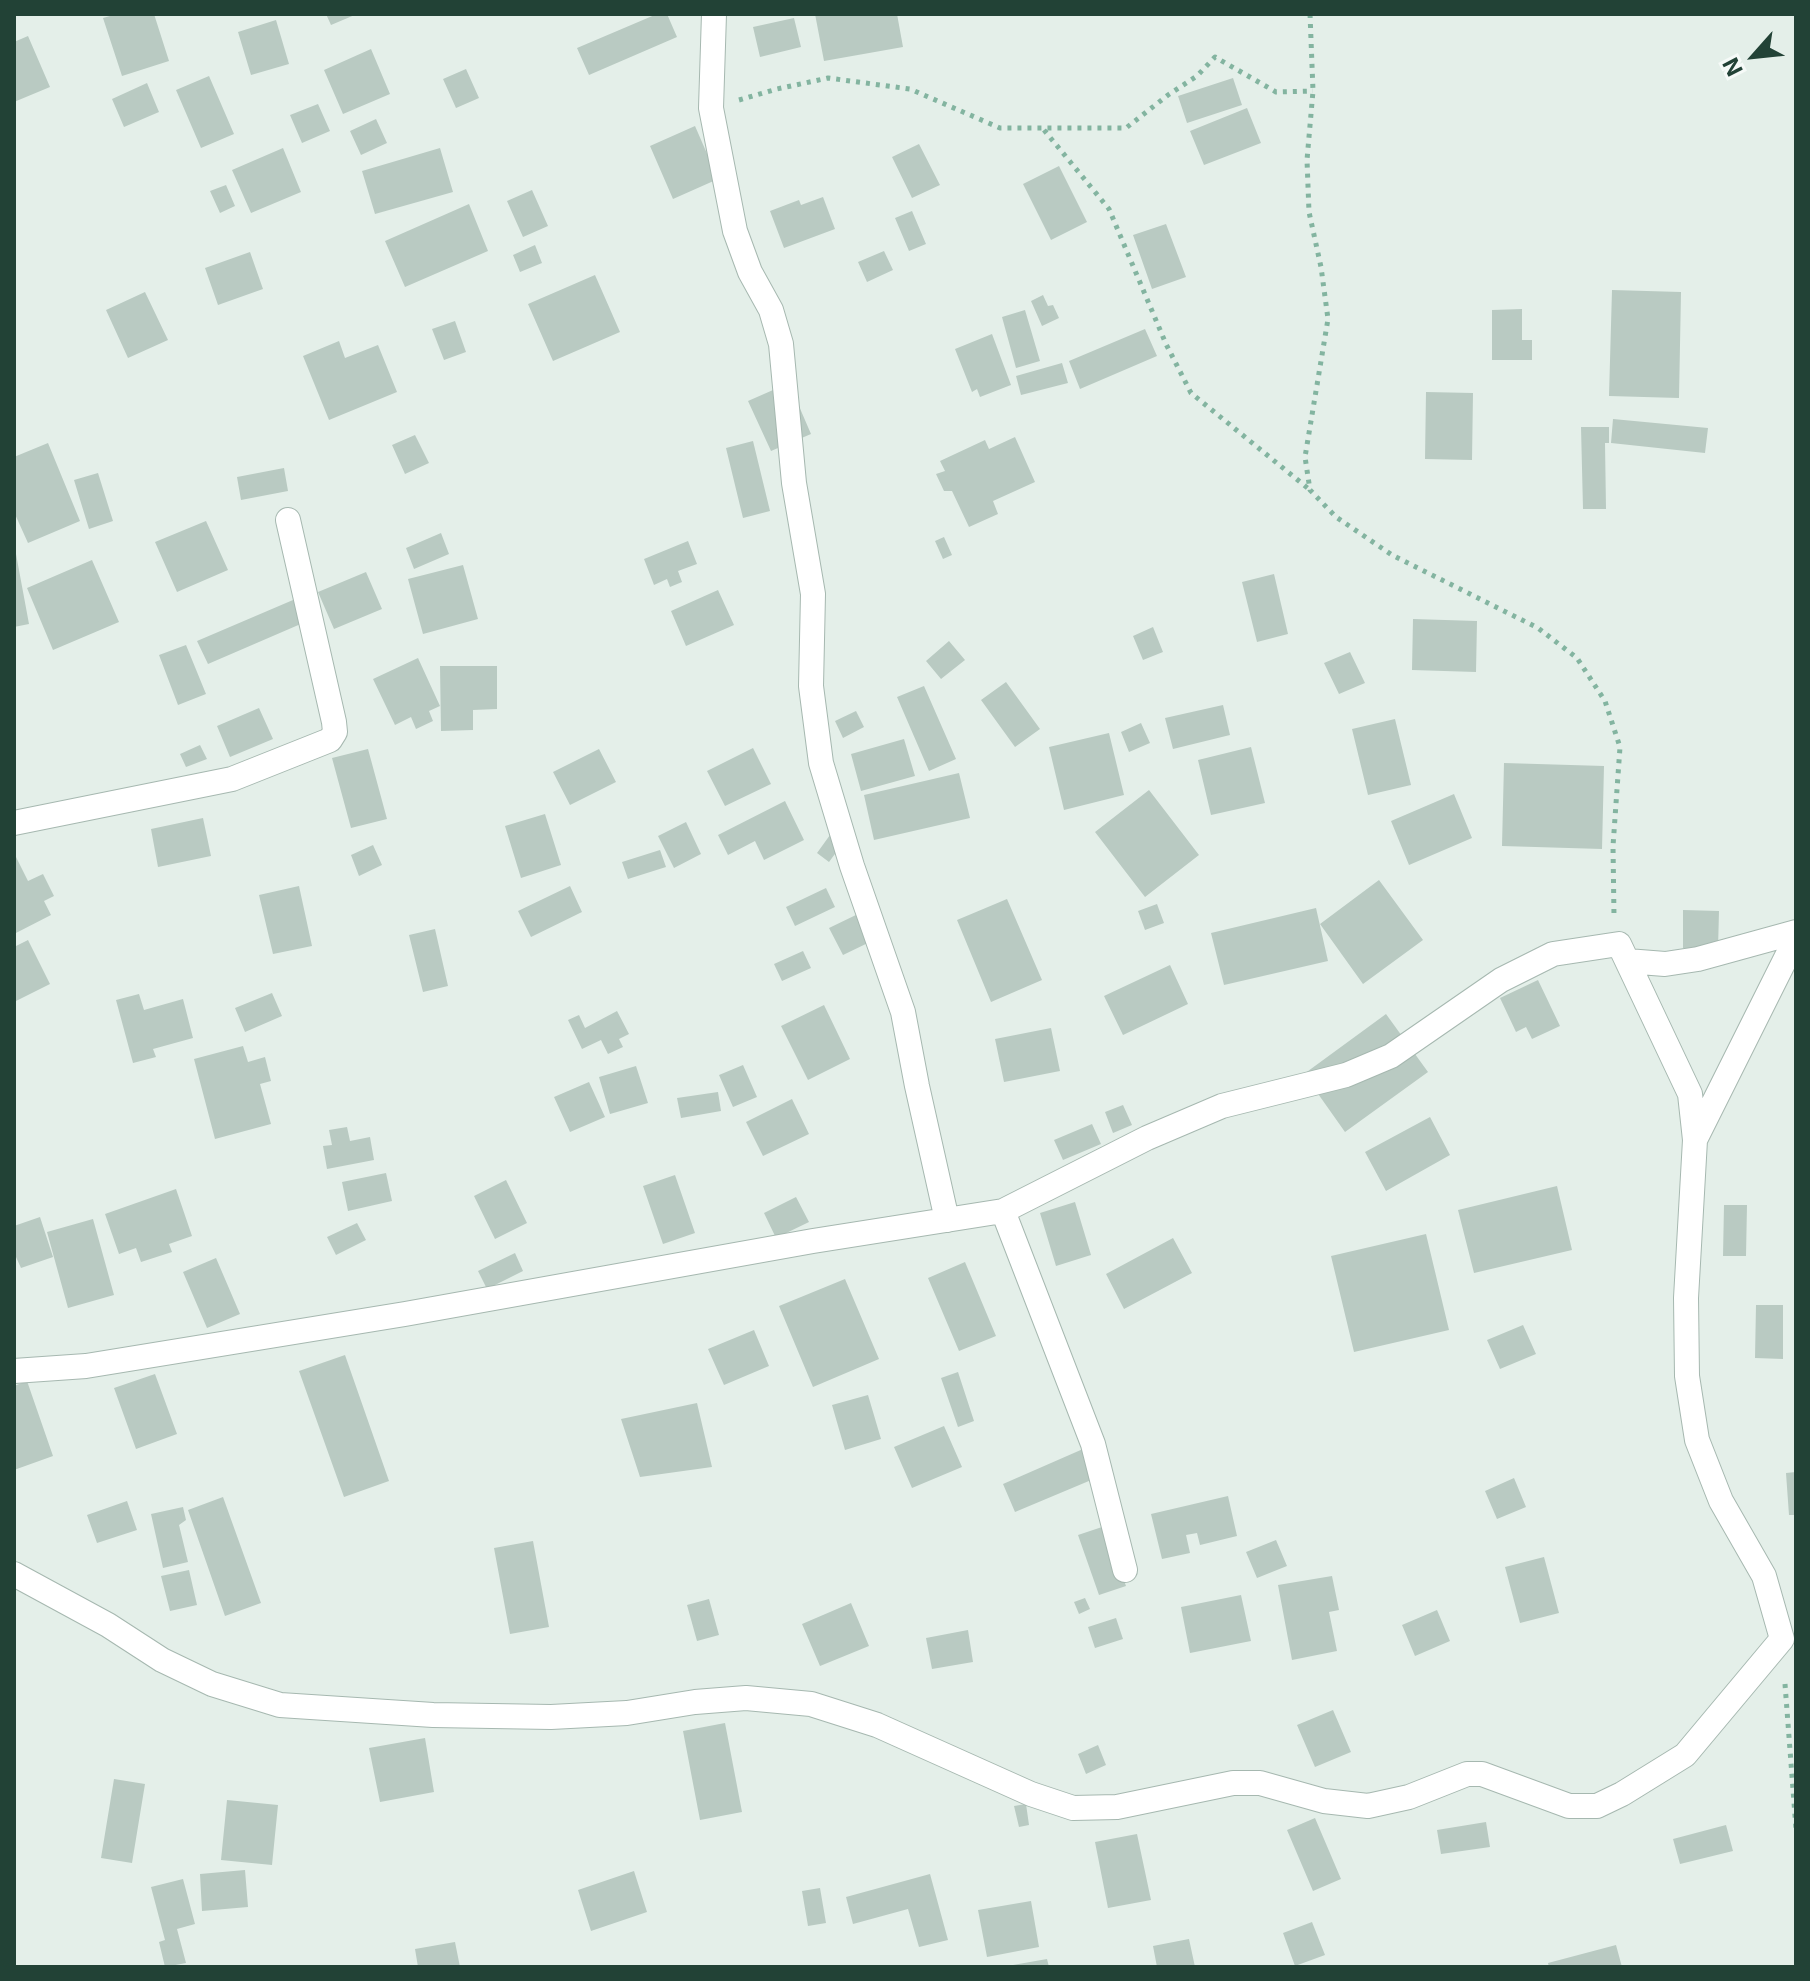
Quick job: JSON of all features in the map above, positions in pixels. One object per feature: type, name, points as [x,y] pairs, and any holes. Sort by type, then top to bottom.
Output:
[{"type":"street","points":[[714,14],[711,108],[735,231],[750,272],[771,310],[781,344],[794,483],[813,594],[811,686],[821,763],[852,866],[903,1012],[947,1220]]},
{"type":"street","points":[[14,823],[232,779],[330,740],[335,732],[334,722],[288,520]]},
{"type":"street","points":[[14,1371],[86,1366],[1003,1211],[1147,1138],[1222,1106],[1346,1075],[1391,1056],[1501,980],[1553,954],[1623,953],[1665,964],[1698,959],[1796,932]]},
{"type":"street","points":[[1695,1140],[1796,938]]},
{"type":"street","points":[[14,1574],[108,1625],[162,1660],[212,1684],[280,1705],[433,1715],[551,1717],[627,1713],[695,1702],[746,1698],[811,1704],[877,1725],[1031,1794],[1073,1808],[1117,1807],[1233,1783],[1260,1783],[1324,1801],[1368,1806],[1409,1797],[1467,1774],[1482,1774],[1569,1806],[1597,1806],[1685,1755],[1782,1639],[1764,1576],[1721,1501],[1697,1440],[1687,1376],[1686,1298],[1695,1140],[1690,1094],[1623,953]]},
{"type":"street","points":[[1003,1211],[1093,1444],[1125,1570]]},
{"type":"path","points":[[1310,14],[1313,91],[1307,160],[1309,212],[1328,319],[1305,457],[1310,490]]},
{"type":"path","points":[[711,108],[828,78],[910,89],[1000,128],[1126,128],[1197,76],[1215,57],[1276,92],[1313,91]]},
{"type":"path","points":[[1044,129],[1109,209],[1166,344],[1191,393],[1310,490],[1336,517],[1392,555],[1538,628],[1577,658],[1605,701],[1620,747],[1613,846],[1614,911],[1623,953]]},
{"type":"path","points":[[1782,1639],[1796,1829]]},
{"type":"building","points":[[117,14],[154,14],[169,61],[122,76],[103,18]]},
{"type":"building","points":[[326,14],[357,14],[331,25]]},
{"type":"building","points":[[657,14],[667,14],[677,37],[589,75],[577,48]]},
{"type":"building","points":[[815,14],[897,14],[903,47],[824,61]]},
{"type":"building","points":[[794,18],[801,47],[760,57],[753,27]]},
{"type":"building","points":[[276,20],[289,64],[251,75],[238,32]]},
{"type":"building","points":[[28,36],[50,87],[14,102],[14,42]]},
{"type":"building","points":[[371,49],[390,94],[343,114],[324,70]]},
{"type":"building","points":[[466,69],[479,98],[456,108],[443,79]]},
{"type":"building","points":[[209,76],[234,134],[201,148],[176,90]]},
{"type":"building","points":[[1233,78],[1242,105],[1187,123],[1178,96]]},
{"type":"building","points":[[147,83],[159,112],[124,127],[112,99]]},
{"type":"building","points":[[318,104],[330,131],[302,143],[290,115]]},
{"type":"building","points":[[1247,108],[1261,143],[1204,165],[1190,131]]},
{"type":"building","points":[[376,119],[387,143],[361,155],[350,131]]},
{"type":"building","points":[[695,126],[718,179],[673,199],[650,146]]},
{"type":"building","points":[[919,144],[940,185],[912,198],[892,157]]},
{"type":"building","points":[[283,148],[301,192],[251,213],[232,170]]},
{"type":"building","points":[[440,148],[453,192],[375,214],[362,171]]},
{"type":"building","points":[[1059,166],[1087,222],[1051,240],[1023,184]]},
{"type":"building","points":[[226,185],[235,206],[220,213],[210,191]]},
{"type":"building","points":[[532,190],[548,226],[523,237],[507,201]]},
{"type":"building","points":[[823,197],[835,229],[784,248],[770,211],[799,200],[801,205]]},
{"type":"building","points":[[469,204],[488,251],[405,287],[385,241]]},
{"type":"building","points":[[912,211],[926,244],[909,251],[895,218]]},
{"type":"building","points":[[1166,224],[1186,277],[1152,289],[1133,235]]},
{"type":"building","points":[[535,245],[542,263],[520,272],[513,255]]},
{"type":"building","points":[[884,251],[893,270],[867,282],[858,262]]},
{"type":"building","points":[[250,252],[263,289],[218,305],[205,268]]},
{"type":"building","points":[[595,275],[620,332],[553,361],[528,304]]},
{"type":"building","points":[[1612,290],[1681,292],[1679,398],[1609,396]]},
{"type":"building","points":[[145,292],[168,340],[128,358],[106,310]]},
{"type":"building","points":[[1043,295],[1048,306],[1053,305],[1059,318],[1042,326],[1031,301]]},
{"type":"building","points":[[1522,309],[1522,340],[1532,340],[1532,360],[1492,360],[1492,310]]},
{"type":"building","points":[[1025,310],[1040,361],[1016,368],[1002,317]]},
{"type":"building","points":[[455,321],[466,352],[444,360],[432,329]]},
{"type":"building","points":[[1145,329],[1157,356],[1080,389],[1069,361]]},
{"type":"building","points":[[992,334],[1011,385],[980,397],[977,389],[972,392],[955,349]]},
{"type":"building","points":[[339,341],[345,358],[378,345],[397,392],[329,420],[303,356]]},
{"type":"building","points":[[1062,363],[1068,383],[1021,395],[1016,376]]},
{"type":"building","points":[[789,383],[811,434],[771,451],[748,401]]},
{"type":"building","points":[[1426,392],[1473,393],[1472,460],[1425,459]]},
{"type":"building","points":[[1613,419],[1708,428],[1705,453],[1611,443]]},
{"type":"building","points":[[1581,427],[1609,427],[1609,443],[1605,443],[1606,509],[1583,509]]},
{"type":"building","points":[[415,435],[429,463],[405,474],[392,445]]},
{"type":"building","points":[[1015,437],[1035,482],[993,501],[998,514],[969,527],[952,491],[944,491],[936,474],[945,471],[940,461],[985,440],[989,449]]},
{"type":"building","points":[[753,441],[770,511],[743,518],[726,448]]},
{"type":"building","points":[[48,443],[80,521],[28,543],[14,512],[14,457]]},
{"type":"building","points":[[284,468],[288,491],[241,500],[237,477]]},
{"type":"building","points":[[98,473],[113,521],[89,529],[74,480]]},
{"type":"building","points":[[206,521],[228,570],[177,592],[155,542]]},
{"type":"building","points":[[441,533],[449,554],[414,569],[406,548]]},
{"type":"building","points":[[944,537],[952,555],[943,559],[935,541]]},
{"type":"building","points":[[688,541],[697,564],[678,571],[682,582],[670,587],[667,579],[654,585],[644,559]]},
{"type":"building","points":[[14,554],[29,624],[14,627]]},
{"type":"building","points":[[92,560],[119,622],[53,650],[27,588]]},
{"type":"building","points":[[463,565],[478,619],[423,634],[408,579]]},
{"type":"building","points":[[366,572],[382,609],[334,629],[318,592]]},
{"type":"building","points":[[1274,574],[1288,634],[1257,642],[1242,582]]},
{"type":"building","points":[[718,590],[734,625],[686,646],[671,611]]},
{"type":"building","points":[[293,600],[303,623],[208,664],[197,641]]},
{"type":"building","points":[[1413,619],[1477,621],[1476,672],[1412,670]]},
{"type":"building","points":[[1153,627],[1163,652],[1143,660],[1133,636]]},
{"type":"building","points":[[949,641],[965,660],[941,679],[926,661]]},
{"type":"building","points":[[186,645],[206,694],[178,705],[159,655]]},
{"type":"building","points":[[1350,652],[1365,683],[1339,694],[1324,663]]},
{"type":"building","points":[[418,658],[440,706],[429,711],[433,721],[416,729],[411,717],[395,725],[373,679]]},
{"type":"building","points":[[440,666],[497,666],[497,709],[473,710],[473,730],[441,731]]},
{"type":"building","points":[[1006,682],[1040,729],[1015,747],[981,700]]},
{"type":"building","points":[[924,686],[956,759],[929,771],[897,697]]},
{"type":"building","points":[[1223,705],[1230,735],[1173,749],[1165,718]]},
{"type":"building","points":[[259,708],[273,739],[230,757],[217,726]]},
{"type":"building","points":[[856,711],[864,727],[843,738],[835,721]]},
{"type":"building","points":[[1395,719],[1411,785],[1368,795],[1352,729]]},
{"type":"building","points":[[1141,723],[1150,743],[1129,752],[1121,732]]},
{"type":"building","points":[[1109,733],[1124,795],[1064,810],[1049,747]]},
{"type":"building","points":[[904,739],[915,776],[861,791],[851,754]]},
{"type":"building","points":[[200,745],[207,759],[186,767],[180,754]]},
{"type":"building","points":[[1251,747],[1265,803],[1211,815],[1198,760]]},
{"type":"building","points":[[753,748],[771,784],[725,806],[707,771]]},
{"type":"building","points":[[368,749],[387,819],[351,828],[332,758]]},
{"type":"building","points":[[599,749],[616,782],[570,805],[553,772]]},
{"type":"building","points":[[1504,763],[1604,766],[1602,849],[1502,846]]},
{"type":"building","points":[[959,773],[970,818],[874,840],[864,795]]},
{"type":"building","points":[[1149,790],[1199,855],[1145,897],[1095,832]]},
{"type":"building","points":[[1454,794],[1472,838],[1409,865],[1391,821]]},
{"type":"building","points":[[785,801],[804,840],[764,860],[755,841],[728,855],[718,835]]},
{"type":"building","points":[[545,814],[561,865],[521,878],[505,826]]},
{"type":"building","points":[[203,818],[211,856],[158,867],[151,829]]},
{"type":"building","points":[[686,822],[701,854],[674,868],[658,836]]},
{"type":"building","points":[[830,835],[843,843],[829,862],[817,853]]},
{"type":"building","points":[[373,845],[382,865],[359,876],[351,855]]},
{"type":"building","points":[[660,850],[666,867],[628,879],[622,862]]},
{"type":"building","points":[[14,853],[28,881],[43,874],[54,896],[44,901],[51,915],[14,934]]},
{"type":"building","points":[[1379,880],[1423,940],[1363,984],[1320,924]]},
{"type":"building","points":[[299,886],[312,946],[273,954],[259,895]]},
{"type":"building","points":[[570,886],[582,912],[531,937],[518,911]]},
{"type":"building","points":[[826,888],[835,907],[795,926],[786,907]]},
{"type":"building","points":[[1007,899],[1042,980],[991,1002],[957,920]]},
{"type":"building","points":[[1157,904],[1164,923],[1145,930],[1138,911]]},
{"type":"building","points":[[1316,908],[1328,961],[1224,985],[1211,933]]},
{"type":"building","points":[[1683,910],[1719,911],[1718,949],[1683,948]]},
{"type":"building","points":[[858,914],[872,941],[843,955],[829,928]]},
{"type":"building","points":[[435,929],[448,986],[423,992],[409,935]]},
{"type":"building","points":[[28,940],[50,984],[14,1002],[14,947]]},
{"type":"building","points":[[803,951],[811,968],[782,981],[774,964]]},
{"type":"building","points":[[1170,965],[1188,1004],[1123,1035],[1104,996]]},
{"type":"building","points":[[1538,980],[1560,1026],[1532,1039],[1526,1027],[1516,1032],[1500,998]]},
{"type":"building","points":[[272,993],[282,1016],[245,1032],[235,1008]]},
{"type":"building","points":[[139,994],[144,1010],[183,999],[193,1038],[153,1049],[156,1057],[133,1063],[116,1000]]},
{"type":"building","points":[[824,1005],[850,1059],[808,1080],[781,1026]]},
{"type":"building","points":[[617,1011],[629,1034],[619,1039],[623,1047],[608,1054],[601,1040],[582,1049],[568,1020],[579,1015],[585,1028]]},
{"type":"building","points":[[1386,1014],[1428,1072],[1345,1132],[1304,1074]]},
{"type":"building","points":[[1051,1028],[1060,1071],[1004,1082],[995,1039]]},
{"type":"building","points":[[243,1046],[248,1062],[265,1057],[271,1081],[260,1084],[271,1124],[215,1139],[194,1059]]},
{"type":"building","points":[[743,1065],[757,1097],[733,1107],[719,1075]]},
{"type":"building","points":[[636,1066],[648,1103],[610,1114],[599,1077]]},
{"type":"building","points":[[589,1082],[605,1117],[570,1132],[554,1097]]},
{"type":"building","points":[[718,1092],[721,1111],[681,1118],[677,1098]]},
{"type":"building","points":[[792,1099],[809,1134],[763,1156],[746,1122]]},
{"type":"building","points":[[1123,1105],[1132,1125],[1113,1133],[1105,1112]]},
{"type":"building","points":[[1430,1117],[1450,1155],[1386,1191],[1365,1152]]},
{"type":"building","points":[[1092,1124],[1101,1144],[1063,1160],[1054,1140]]},
{"type":"building","points":[[347,1127],[350,1141],[370,1137],[374,1160],[327,1169],[323,1146],[332,1145],[329,1130]]},
{"type":"building","points":[[386,1173],[392,1201],[348,1211],[342,1182]]},
{"type":"building","points":[[675,1175],[695,1233],[663,1244],[643,1186]]},
{"type":"building","points":[[506,1180],[527,1223],[495,1239],[474,1196]]},
{"type":"building","points":[[1557,1186],[1572,1250],[1474,1273],[1458,1210]]},
{"type":"building","points":[[176,1189],[192,1236],[169,1244],[172,1252],[141,1262],[136,1248],[119,1254],[105,1214]]},
{"type":"building","points":[[796,1197],[809,1222],[776,1238],[764,1213]]},
{"type":"building","points":[[1075,1202],[1091,1255],[1056,1266],[1040,1213]]},
{"type":"building","points":[[1724,1205],[1747,1205],[1746,1256],[1723,1256]]},
{"type":"building","points":[[40,1217],[53,1257],[21,1268],[14,1258],[14,1226]]},
{"type":"building","points":[[93,1219],[114,1295],[68,1308],[47,1232]]},
{"type":"building","points":[[357,1223],[366,1240],[336,1255],[327,1237]]},
{"type":"building","points":[[1426,1234],[1449,1330],[1354,1352],[1331,1256]]},
{"type":"building","points":[[1173,1238],[1192,1273],[1124,1309],[1106,1274]]},
{"type":"building","points":[[515,1253],[523,1271],[487,1289],[478,1271]]},
{"type":"building","points":[[216,1258],[240,1314],[207,1328],[183,1272]]},
{"type":"building","points":[[965,1262],[996,1336],[959,1351],[928,1278]]},
{"type":"building","points":[[845,1279],[879,1359],[813,1387],[779,1306]]},
{"type":"building","points":[[1756,1305],[1783,1305],[1783,1359],[1755,1358]]},
{"type":"building","points":[[1523,1325],[1536,1354],[1500,1369],[1487,1340]]},
{"type":"building","points":[[754,1330],[769,1366],[724,1385],[708,1349]]},
{"type":"building","points":[[345,1355],[389,1481],[344,1497],[299,1371]]},
{"type":"building","points":[[958,1372],[974,1421],[958,1427],[941,1378]]},
{"type":"building","points":[[155,1374],[177,1434],[136,1449],[114,1388]]},
{"type":"building","points":[[27,1381],[53,1456],[14,1470],[14,1386]]},
{"type":"building","points":[[868,1395],[881,1439],[845,1450],[832,1405]]},
{"type":"building","points":[[697,1403],[712,1467],[640,1477],[621,1419]]},
{"type":"building","points":[[944,1426],[962,1467],[912,1488],[894,1447]]},
{"type":"building","points":[[1083,1449],[1096,1478],[1015,1512],[1003,1484]]},
{"type":"building","points":[[1796,1472],[1796,1515],[1789,1515],[1786,1473]]},
{"type":"building","points":[[1514,1478],[1526,1507],[1497,1519],[1485,1491]]},
{"type":"building","points":[[1228,1496],[1237,1536],[1200,1545],[1197,1533],[1186,1535],[1190,1553],[1162,1559],[1151,1514]]},
{"type":"building","points":[[223,1497],[261,1603],[225,1616],[188,1510]]},
{"type":"building","points":[[127,1501],[137,1530],[97,1543],[87,1515]]},
{"type":"building","points":[[183,1507],[186,1520],[179,1525],[188,1562],[163,1568],[151,1514]]},
{"type":"building","points":[[1105,1526],[1126,1586],[1099,1595],[1078,1535]]},
{"type":"building","points":[[1276,1540],[1287,1566],[1257,1578],[1246,1552]]},
{"type":"building","points":[[533,1541],[549,1627],[510,1634],[494,1548]]},
{"type":"building","points":[[1544,1557],[1559,1613],[1520,1623],[1505,1567]]},
{"type":"building","points":[[189,1570],[197,1605],[170,1611],[161,1576]]},
{"type":"building","points":[[1332,1576],[1339,1610],[1329,1612],[1337,1651],[1292,1660],[1278,1585]]},
{"type":"building","points":[[1241,1595],[1251,1641],[1190,1653],[1181,1607]]},
{"type":"building","points":[[1085,1598],[1090,1609],[1079,1614],[1074,1602]]},
{"type":"building","points":[[709,1599],[719,1635],[697,1641],[687,1605]]},
{"type":"building","points":[[851,1603],[869,1646],[820,1666],[802,1624]]},
{"type":"building","points":[[1437,1610],[1450,1641],[1415,1656],[1402,1625]]},
{"type":"building","points":[[1116,1618],[1123,1639],[1095,1648],[1088,1627]]},
{"type":"building","points":[[968,1630],[973,1662],[932,1669],[926,1638]]},
{"type":"building","points":[[1333,1710],[1351,1752],[1315,1767],[1297,1725]]},
{"type":"building","points":[[725,1723],[742,1812],[700,1820],[683,1731]]},
{"type":"building","points":[[425,1738],[434,1792],[380,1802],[369,1748]]},
{"type":"building","points":[[1098,1745],[1106,1765],[1086,1774],[1078,1754]]},
{"type":"building","points":[[114,1779],[145,1784],[132,1863],[101,1858]]},
{"type":"building","points":[[227,1800],[278,1805],[272,1865],[221,1860]]},
{"type":"building","points":[[1026,1804],[1029,1825],[1019,1827],[1014,1806]]},
{"type":"building","points":[[1315,1818],[1341,1879],[1313,1891],[1287,1830]]},
{"type":"building","points":[[1486,1822],[1490,1847],[1441,1854],[1437,1830]]},
{"type":"building","points":[[1726,1825],[1733,1851],[1680,1864],[1673,1839]]},
{"type":"building","points":[[1137,1834],[1151,1900],[1108,1908],[1095,1842]]},
{"type":"building","points":[[245,1870],[248,1907],[202,1911],[200,1874]]},
{"type":"building","points":[[634,1871],[647,1912],[591,1931],[578,1890]]},
{"type":"building","points":[[930,1874],[948,1940],[919,1947],[908,1909],[853,1924],[846,1897]]},
{"type":"building","points":[[183,1879],[195,1924],[177,1929],[186,1963],[165,1967],[159,1942],[165,1940],[151,1887]]},
{"type":"building","points":[[820,1888],[826,1923],[808,1926],[802,1891]]},
{"type":"building","points":[[1031,1901],[1039,1947],[987,1957],[978,1910]]},
{"type":"building","points":[[1312,1922],[1325,1955],[1295,1966],[1283,1933]]},
{"type":"building","points":[[1189,1939],[1195,1967],[1157,1967],[1153,1946]]},
{"type":"building","points":[[455,1942],[460,1967],[418,1967],[415,1949]]},
{"type":"building","points":[[1616,1945],[1622,1967],[1549,1967],[1548,1963]]},
{"type":"building","points":[[1047,1959],[1049,1967],[1013,1967],[1013,1965]]}]
